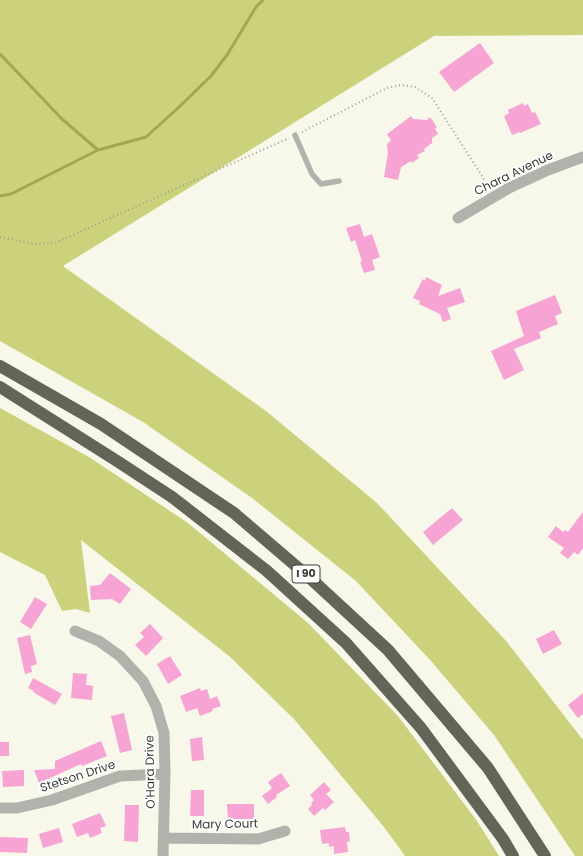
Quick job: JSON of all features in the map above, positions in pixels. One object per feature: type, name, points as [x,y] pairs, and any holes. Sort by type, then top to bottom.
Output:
[{"type":"highway","name":"I 90","points":[[0,366],[101,424],[234,513],[310,578],[388,650],[483,762],[545,856]]},
{"type":"highway","name":"I 90","points":[[0,387],[117,460],[172,498],[267,571],[346,643],[421,728],[514,856]]},
{"type":"highway","name":"I 90","points":[[0,397],[117,460]]},
{"type":"street","name":"Chara Avenue","points":[[458,218],[495,196],[548,170],[583,157]]},
{"type":"street","name":"O'Hara Drive","points":[[75,631],[99,641],[120,656],[142,681],[156,706],[164,733],[165,838],[163,856]]},
{"type":"street","name":"Stetson Drive","points":[[0,808],[17,808],[52,800],[120,776],[165,774]]},
{"type":"street","name":"Mary Court","points":[[165,838],[258,839],[285,831]]},
{"type":"lane","points":[[295,135],[312,174],[321,184],[339,181]]},
{"type":"path","points":[[0,237],[35,244],[55,243],[295,135],[386,88],[402,85],[414,88],[432,98],[495,196]]},
{"type":"green space","points":[[0,0],[583,0],[583,35],[434,36],[63,266],[266,411],[377,503],[507,642],[583,740],[583,856],[575,856],[494,735],[431,661],[356,581],[252,498],[143,422],[0,341]]},
{"type":"green space","points":[[0,408],[89,457],[188,523],[308,623],[398,716],[477,821],[499,856],[405,856],[384,827],[294,719],[229,656],[81,540],[90,613],[76,609],[62,611],[45,575],[0,552]]},
{"type":"building","points":[[480,43],[494,63],[454,92],[439,72]]},
{"type":"building","points":[[523,103],[524,106],[528,104],[532,113],[535,112],[541,124],[512,135],[504,116],[509,113],[508,110]]},
{"type":"building","points":[[411,116],[413,119],[427,120],[430,117],[437,127],[435,129],[438,134],[432,138],[432,143],[424,149],[425,151],[417,155],[419,158],[412,163],[411,161],[401,167],[398,180],[384,177],[388,153],[387,144],[391,140],[387,134]]},
{"type":"building","points":[[360,224],[364,237],[372,234],[380,257],[372,260],[375,270],[364,273],[360,262],[362,261],[355,240],[351,242],[346,228]]},
{"type":"building","points":[[426,277],[442,285],[438,296],[460,288],[465,302],[447,308],[451,319],[443,322],[440,314],[419,304],[420,301],[413,298],[423,279],[425,281]]},
{"type":"building","points":[[555,295],[562,313],[555,316],[558,324],[539,332],[541,338],[514,349],[524,370],[504,380],[491,351],[524,336],[516,311]]},
{"type":"building","points":[[452,508],[463,520],[433,545],[423,532]]},
{"type":"building","points":[[583,512],[583,548],[578,555],[574,552],[568,559],[560,553],[564,548],[548,537],[556,526],[563,532],[565,530],[568,532]]},
{"type":"building","points":[[110,573],[131,589],[120,604],[112,599],[91,600],[90,586],[100,585]]},
{"type":"building","points":[[35,597],[47,604],[31,629],[20,622]]},
{"type":"building","points":[[150,624],[163,638],[146,656],[135,645],[144,637],[140,633]]},
{"type":"building","points":[[554,630],[562,644],[543,654],[536,639]]},
{"type":"building","points":[[30,635],[37,664],[31,666],[32,672],[25,674],[17,638]]},
{"type":"building","points":[[170,656],[182,675],[168,684],[157,664]]},
{"type":"building","points":[[73,673],[87,674],[86,685],[93,686],[92,700],[71,698]]},
{"type":"building","points":[[33,678],[62,694],[55,705],[28,688]]},
{"type":"building","points":[[200,688],[201,691],[207,689],[210,699],[217,696],[221,706],[200,716],[197,708],[186,712],[180,696]]},
{"type":"building","points":[[583,693],[583,714],[578,718],[568,705]]},
{"type":"building","points":[[124,713],[132,750],[120,753],[111,716]]},
{"type":"building","points":[[202,737],[204,760],[192,761],[190,739]]},
{"type":"building","points":[[101,741],[107,756],[82,766],[81,764],[39,783],[34,770],[55,769],[55,761]]},
{"type":"building","points":[[0,742],[9,742],[9,756],[0,756]]},
{"type":"building","points":[[24,770],[24,786],[3,787],[2,771]]},
{"type":"building","points":[[281,773],[290,786],[276,795],[277,797],[268,804],[262,796],[272,788],[268,782]]},
{"type":"building","points":[[324,782],[331,790],[326,794],[334,802],[325,810],[323,808],[314,816],[308,809],[314,800],[310,795]]},
{"type":"building","points":[[191,790],[204,790],[204,816],[190,816]]},
{"type":"building","points":[[227,804],[254,804],[254,819],[228,819]]},
{"type":"building","points":[[125,805],[139,805],[138,842],[124,841]]},
{"type":"building","points":[[100,813],[106,826],[100,828],[102,833],[90,838],[88,833],[77,837],[72,824]]},
{"type":"building","points":[[345,827],[346,832],[349,832],[350,841],[347,842],[348,852],[334,854],[334,846],[329,847],[329,843],[322,844],[320,830]]},
{"type":"building","points":[[59,828],[63,842],[43,848],[39,834]]},
{"type":"building","points":[[0,837],[28,838],[27,853],[0,852]]},
{"type":"waterway","points":[[0,196],[11,194],[98,150],[146,137],[211,76],[227,55],[256,7],[263,0]]},
{"type":"waterway","points":[[0,54],[62,119],[98,150]]}]
